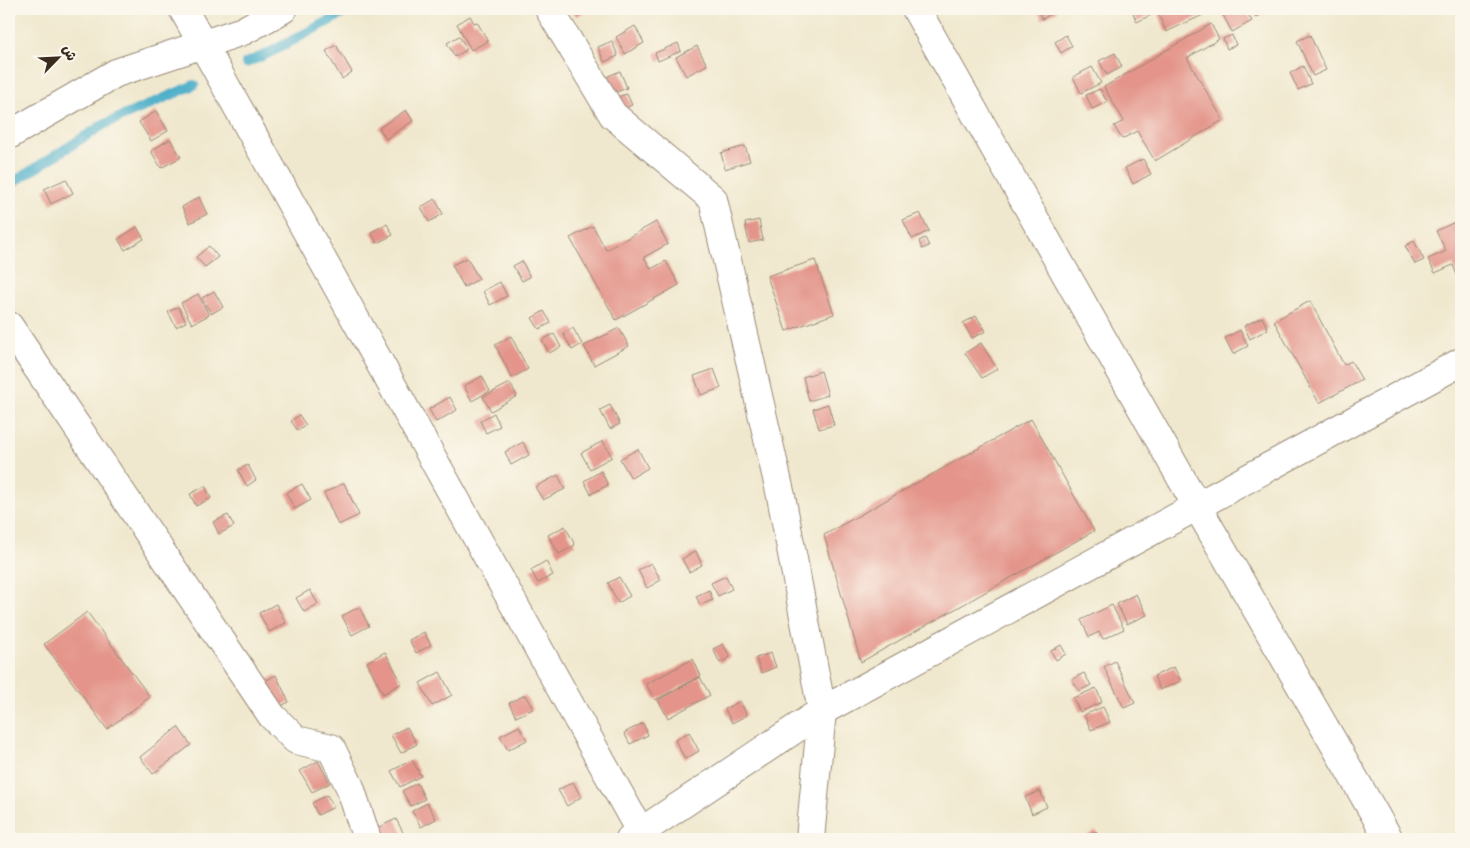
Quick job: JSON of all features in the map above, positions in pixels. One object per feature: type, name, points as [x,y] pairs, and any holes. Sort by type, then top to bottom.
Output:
[{"type":"street","points":[[183,9],[636,836],[822,711],[1461,362]]},
{"type":"street","points":[[9,135],[116,73],[243,31],[283,9]]},
{"type":"street","points":[[549,9],[613,116],[714,199],[782,496],[822,711],[810,839]]},
{"type":"street","points":[[916,9],[1197,506],[1389,839]]},
{"type":"street","points":[[9,326],[272,716],[296,740],[331,748],[350,787],[367,839]]},
{"type":"building","points":[[572,9],[591,9],[576,16]]},
{"type":"building","points":[[1037,9],[1056,9],[1057,11],[1042,19]]},
{"type":"building","points":[[1141,9],[1152,9],[1155,13],[1137,22],[1133,13]]},
{"type":"building","points":[[1164,9],[1201,9],[1203,15],[1166,32],[1158,12]]},
{"type":"building","points":[[1234,9],[1245,9],[1252,21],[1232,32],[1223,15]]},
{"type":"building","points":[[1252,9],[1273,9],[1256,17]]},
{"type":"building","points":[[470,16],[474,23],[477,22],[488,41],[471,50],[457,24]]},
{"type":"building","points":[[1211,24],[1219,39],[1187,58],[1223,120],[1155,161],[1137,131],[1122,139],[1114,126],[1124,121],[1104,87]]},
{"type":"building","points":[[635,26],[644,43],[625,54],[616,37]]},
{"type":"building","points":[[1066,35],[1072,46],[1061,53],[1055,42]]},
{"type":"building","points":[[1232,35],[1236,45],[1227,49],[1223,39]]},
{"type":"building","points":[[1310,35],[1326,70],[1313,76],[1297,41]]},
{"type":"building","points":[[459,36],[467,49],[455,57],[447,43]]},
{"type":"building","points":[[612,41],[618,56],[604,62],[598,47]]},
{"type":"building","points":[[678,43],[681,51],[658,61],[655,53]]},
{"type":"building","points":[[336,45],[352,72],[342,79],[326,51]]},
{"type":"building","points":[[697,46],[707,65],[686,76],[676,57]]},
{"type":"building","points":[[1115,53],[1122,67],[1107,75],[1099,61]]},
{"type":"building","points":[[1303,66],[1311,84],[1298,90],[1290,73]]},
{"type":"building","points":[[1092,67],[1101,83],[1081,93],[1073,77]]},
{"type":"building","points":[[620,71],[627,88],[611,94],[604,78]]},
{"type":"building","points":[[1100,89],[1107,102],[1092,109],[1086,95]]},
{"type":"building","points":[[627,94],[632,105],[619,111],[614,98]]},
{"type":"building","points":[[406,110],[413,121],[386,139],[379,128]]},
{"type":"building","points":[[156,111],[168,131],[151,141],[139,122]]},
{"type":"building","points":[[170,139],[181,157],[161,168],[151,151]]},
{"type":"building","points":[[745,146],[750,161],[725,169],[721,153]]},
{"type":"building","points":[[1143,159],[1151,174],[1133,184],[1125,168]]},
{"type":"building","points":[[66,179],[73,193],[51,204],[44,189]]},
{"type":"building","points":[[199,197],[207,214],[190,223],[182,207]]},
{"type":"building","points":[[435,199],[443,214],[429,222],[421,207]]},
{"type":"building","points":[[920,213],[929,231],[912,239],[903,220]]},
{"type":"building","points":[[1461,219],[1461,285],[1453,265],[1435,273],[1428,259],[1446,251],[1436,231]]},
{"type":"building","points":[[759,220],[763,240],[749,243],[745,223]]},
{"type":"building","points":[[656,222],[668,244],[644,257],[651,269],[666,261],[679,285],[616,320],[570,238],[593,226],[606,250]]},
{"type":"building","points":[[387,224],[393,235],[377,243],[371,232]]},
{"type":"building","points":[[137,227],[144,239],[125,250],[118,239]]},
{"type":"building","points":[[925,238],[929,246],[922,249],[919,241]]},
{"type":"building","points":[[1414,241],[1424,260],[1415,264],[1405,246]]},
{"type":"building","points":[[209,246],[218,257],[205,267],[196,257]]},
{"type":"building","points":[[467,258],[479,279],[464,287],[452,265]]},
{"type":"building","points":[[815,260],[834,314],[786,331],[767,276]]},
{"type":"building","points":[[522,261],[530,277],[522,281],[513,266]]},
{"type":"building","points":[[500,282],[507,296],[490,305],[483,291]]},
{"type":"building","points":[[214,291],[223,307],[211,314],[202,298]]},
{"type":"building","points":[[198,294],[209,315],[192,324],[181,303]]},
{"type":"building","points":[[1310,301],[1344,365],[1351,361],[1362,380],[1319,403],[1274,321]]},
{"type":"building","points":[[178,307],[186,322],[176,327],[168,312]]},
{"type":"building","points":[[544,311],[551,323],[539,329],[532,318]]},
{"type":"building","points":[[976,316],[986,331],[972,338],[963,323]]},
{"type":"building","points":[[1262,317],[1268,329],[1250,339],[1244,326]]},
{"type":"building","points":[[573,328],[582,344],[572,350],[563,333]]},
{"type":"building","points":[[619,328],[629,346],[594,365],[584,346]]},
{"type":"building","points":[[1240,330],[1248,346],[1233,354],[1225,338]]},
{"type":"building","points":[[554,334],[561,347],[549,353],[542,340]]},
{"type":"building","points":[[511,336],[528,369],[512,378],[495,345]]},
{"type":"building","points":[[981,343],[997,369],[982,378],[965,353]]},
{"type":"building","points":[[714,369],[721,388],[701,395],[694,376]]},
{"type":"building","points":[[821,371],[828,395],[809,401],[803,377]]},
{"type":"building","points":[[482,376],[490,391],[472,401],[464,386]]},
{"type":"building","points":[[510,383],[517,396],[491,411],[483,397]]},
{"type":"building","points":[[450,397],[457,410],[436,422],[429,409]]},
{"type":"building","points":[[828,404],[834,425],[819,429],[813,409]]},
{"type":"building","points":[[610,405],[620,424],[610,429],[600,410]]},
{"type":"building","points":[[494,413],[500,426],[486,433],[480,421]]},
{"type":"building","points":[[299,415],[306,425],[298,431],[291,421]]},
{"type":"building","points":[[1031,419],[1094,531],[861,662],[824,535]]},
{"type":"building","points":[[603,441],[612,457],[590,469],[581,453]]},
{"type":"building","points":[[523,442],[529,455],[511,465],[505,452]]},
{"type":"building","points":[[638,449],[648,468],[631,478],[620,459]]},
{"type":"building","points":[[248,465],[256,480],[247,486],[238,470]]},
{"type":"building","points":[[601,471],[608,485],[591,494],[584,481]]},
{"type":"building","points":[[558,475],[565,489],[543,500],[535,487]]},
{"type":"building","points":[[344,483],[359,515],[338,525],[324,493]]},
{"type":"building","points":[[302,484],[311,500],[295,509],[286,493]]},
{"type":"building","points":[[205,486],[211,498],[196,506],[190,494]]},
{"type":"building","points":[[228,515],[234,526],[219,534],[213,522]]},
{"type":"building","points":[[565,526],[575,545],[559,554],[548,535]]},
{"type":"building","points":[[696,551],[702,565],[689,572],[682,559]]},
{"type":"building","points":[[546,561],[553,575],[538,583],[531,570]]},
{"type":"building","points":[[651,563],[661,580],[647,588],[638,570]]},
{"type":"building","points":[[726,576],[732,589],[718,596],[711,583]]},
{"type":"building","points":[[619,577],[630,596],[618,603],[608,583]]},
{"type":"building","points":[[310,590],[318,604],[304,612],[296,598]]},
{"type":"building","points":[[709,590],[713,600],[700,605],[696,596]]},
{"type":"building","points":[[1136,594],[1147,615],[1127,624],[1117,604]]},
{"type":"building","points":[[276,604],[286,623],[269,632],[259,613]]},
{"type":"building","points":[[1112,605],[1124,629],[1103,639],[1099,632],[1089,637],[1081,620]]},
{"type":"building","points":[[359,607],[369,626],[352,635],[342,616]]},
{"type":"building","points":[[87,612],[150,697],[107,729],[44,644]]},
{"type":"building","points":[[424,632],[431,645],[416,653],[409,640]]},
{"type":"building","points":[[723,644],[730,657],[720,663],[713,649]]},
{"type":"building","points":[[1061,645],[1066,654],[1056,660],[1051,651]]},
{"type":"building","points":[[385,652],[402,683],[383,694],[367,662]]},
{"type":"building","points":[[771,653],[776,667],[761,673],[756,658]]},
{"type":"building","points":[[693,659],[701,676],[655,700],[646,684]]},
{"type":"building","points":[[1115,661],[1135,703],[1124,708],[1104,667]]},
{"type":"building","points":[[1174,667],[1181,681],[1160,690],[1154,676]]},
{"type":"building","points":[[440,672],[452,695],[432,706],[420,683]]},
{"type":"building","points":[[1084,673],[1091,685],[1079,691],[1072,679]]},
{"type":"building","points":[[276,675],[289,702],[277,708],[263,682]]},
{"type":"building","points":[[700,677],[710,695],[668,718],[658,700]]},
{"type":"building","points":[[1096,688],[1102,702],[1080,712],[1073,698]]},
{"type":"building","points":[[525,695],[533,709],[516,717],[509,703]]},
{"type":"building","points":[[740,701],[747,715],[732,723],[725,709]]},
{"type":"building","points":[[1103,707],[1110,722],[1091,730],[1084,715]]},
{"type":"building","points":[[643,723],[648,735],[630,744],[624,733]]},
{"type":"building","points":[[519,726],[527,740],[508,750],[500,736]]},
{"type":"building","points":[[178,727],[191,745],[153,774],[140,757]]},
{"type":"building","points":[[407,727],[417,744],[401,753],[391,735]]},
{"type":"building","points":[[689,732],[699,751],[685,759],[675,740]]},
{"type":"building","points":[[412,760],[421,776],[400,787],[391,771]]},
{"type":"building","points":[[318,761],[330,783],[312,792],[300,771]]},
{"type":"building","points":[[573,782],[581,797],[567,806],[558,790]]},
{"type":"building","points":[[417,783],[425,799],[411,806],[402,791]]},
{"type":"building","points":[[1040,791],[1047,807],[1032,814],[1025,797]]},
{"type":"building","points":[[327,795],[334,807],[318,815],[312,803]]},
{"type":"building","points":[[427,803],[436,819],[421,827],[412,811]]},
{"type":"building","points":[[396,819],[405,836],[399,839],[383,839],[377,828]]},
{"type":"building","points":[[1096,831],[1100,839],[1088,839],[1087,836]]},
{"type":"waterway","points":[[246,63],[269,53],[351,9]]},
{"type":"waterway","points":[[9,185],[103,125],[194,85]]}]
